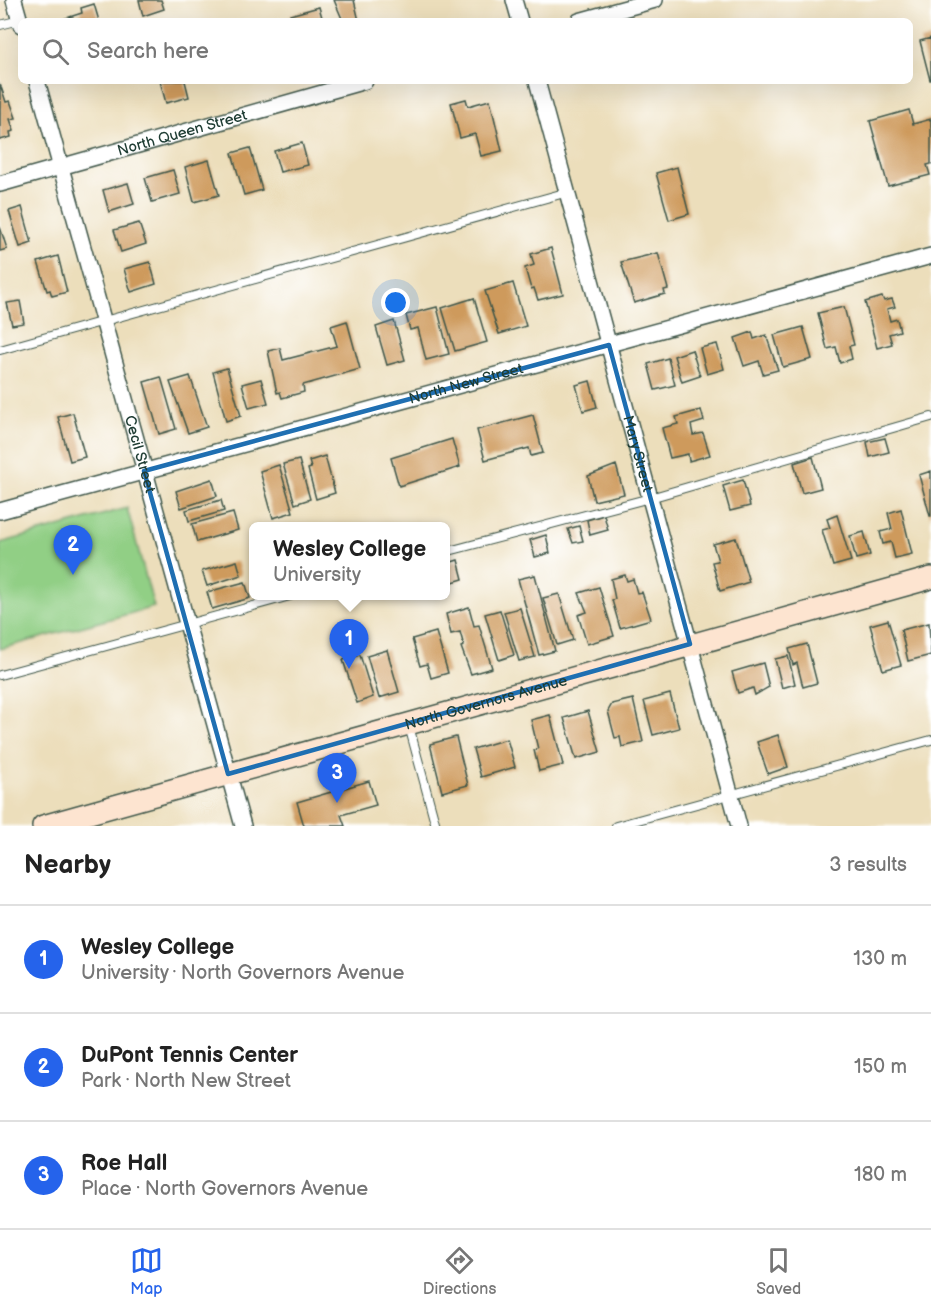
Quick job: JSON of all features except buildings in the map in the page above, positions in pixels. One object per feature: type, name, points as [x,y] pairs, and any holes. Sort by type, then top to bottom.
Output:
[{"type":"main road","name":"North Governors Avenue","points":[[43,826],[409,726],[690,644],[931,579]]},
{"type":"street","points":[[14,0],[19,18]]},
{"type":"street","points":[[514,0],[519,18]]},
{"type":"street","points":[[590,18],[656,0]]},
{"type":"street","name":"Cecil Street","points":[[38,84],[243,826]]},
{"type":"street","name":"North Queen Street","points":[[0,184],[354,84]]},
{"type":"street","name":"Mary Street","points":[[538,84],[739,826]]},
{"type":"street","name":"North New Street","points":[[0,511],[931,256]]},
{"type":"lane","points":[[0,25],[18,22]]},
{"type":"lane","points":[[0,350],[568,192]]},
{"type":"lane","points":[[450,551],[650,498],[931,417]]},
{"type":"lane","points":[[0,675],[275,600]]},
{"type":"lane","points":[[409,726],[436,826]]},
{"type":"lane","points":[[616,826],[931,740]]},
{"type":"highlighted area","points":[[609,345],[690,644],[228,774],[144,471]]},
{"type":"green space","points":[[127,508],[154,607],[0,649],[0,543]]},
{"type":"place","name":"DuPont Tennis Center","points":[[73,575]]},
{"type":"place","name":"Wesley College","points":[[349,669]]},
{"type":"place","name":"Roe Hall","points":[[337,803]]}]
